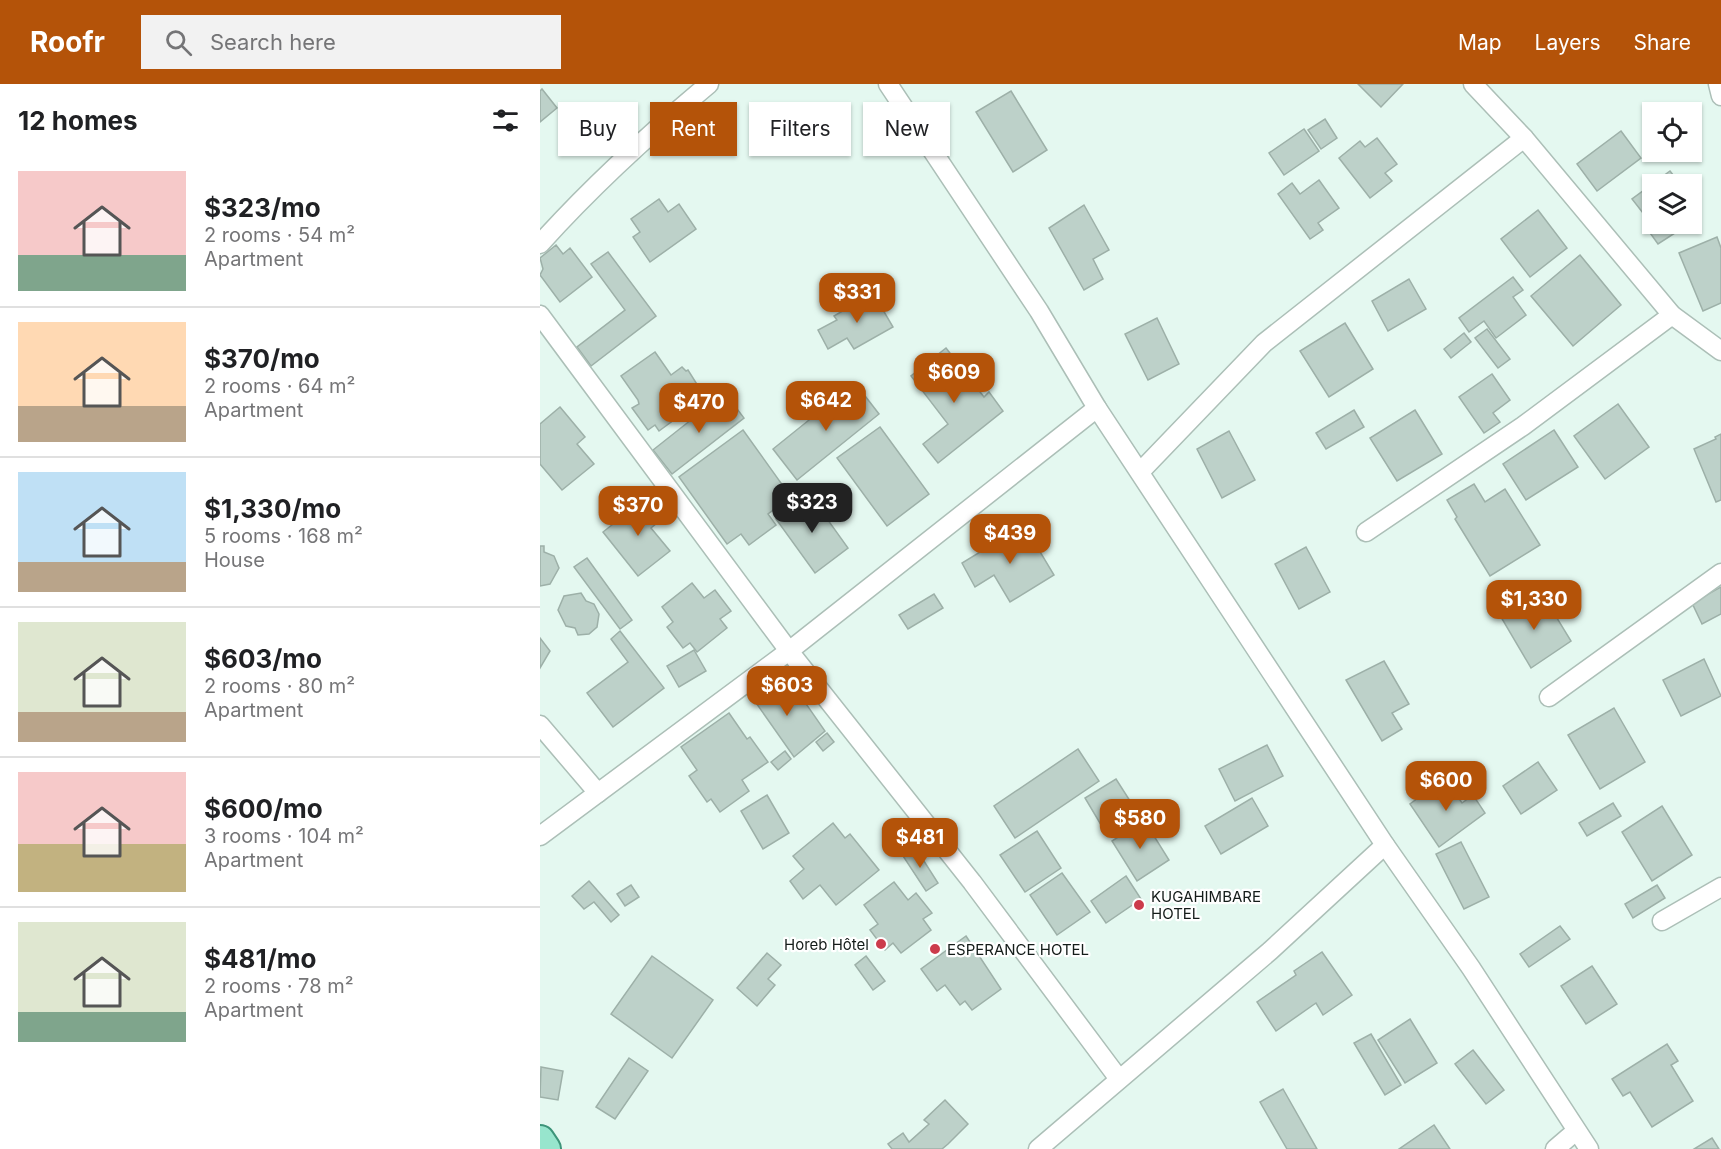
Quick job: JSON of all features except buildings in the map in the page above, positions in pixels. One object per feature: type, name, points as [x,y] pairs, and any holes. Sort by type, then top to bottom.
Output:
[{"type":"main road","points":[[540,1140],[546,1149]]},
{"type":"street","points":[[540,244],[574,206],[644,138],[710,84]]},
{"type":"street","points":[[888,84],[1039,311],[1097,408],[1385,845],[1471,968],[1589,1149]]},
{"type":"street","points":[[1473,84],[1524,138],[1672,315],[1721,351]]},
{"type":"street","points":[[1718,84],[1721,96]]},
{"type":"street","points":[[1140,472],[1264,343],[1524,138]]},
{"type":"street","points":[[540,315],[789,651],[972,882],[1119,1078]]},
{"type":"street","points":[[1366,532],[1523,426],[1672,315]]},
{"type":"street","points":[[540,836],[789,651],[1097,408]]},
{"type":"street","points":[[1549,697],[1721,573]]},
{"type":"street","points":[[540,725],[598,793]]},
{"type":"street","points":[[1038,1149],[1270,951],[1385,845]]},
{"type":"street","points":[[1662,921],[1721,887]]},
{"type":"street","points":[[1555,1149],[1576,1131]]},
{"type":"place","name":"KUGAHIMBARE HOTEL","points":[[1139,905]]},
{"type":"place","name":"Horeb Hôtel","points":[[881,944]]},
{"type":"place","name":"ESPERANCE HOTEL","points":[[935,949]]}]
